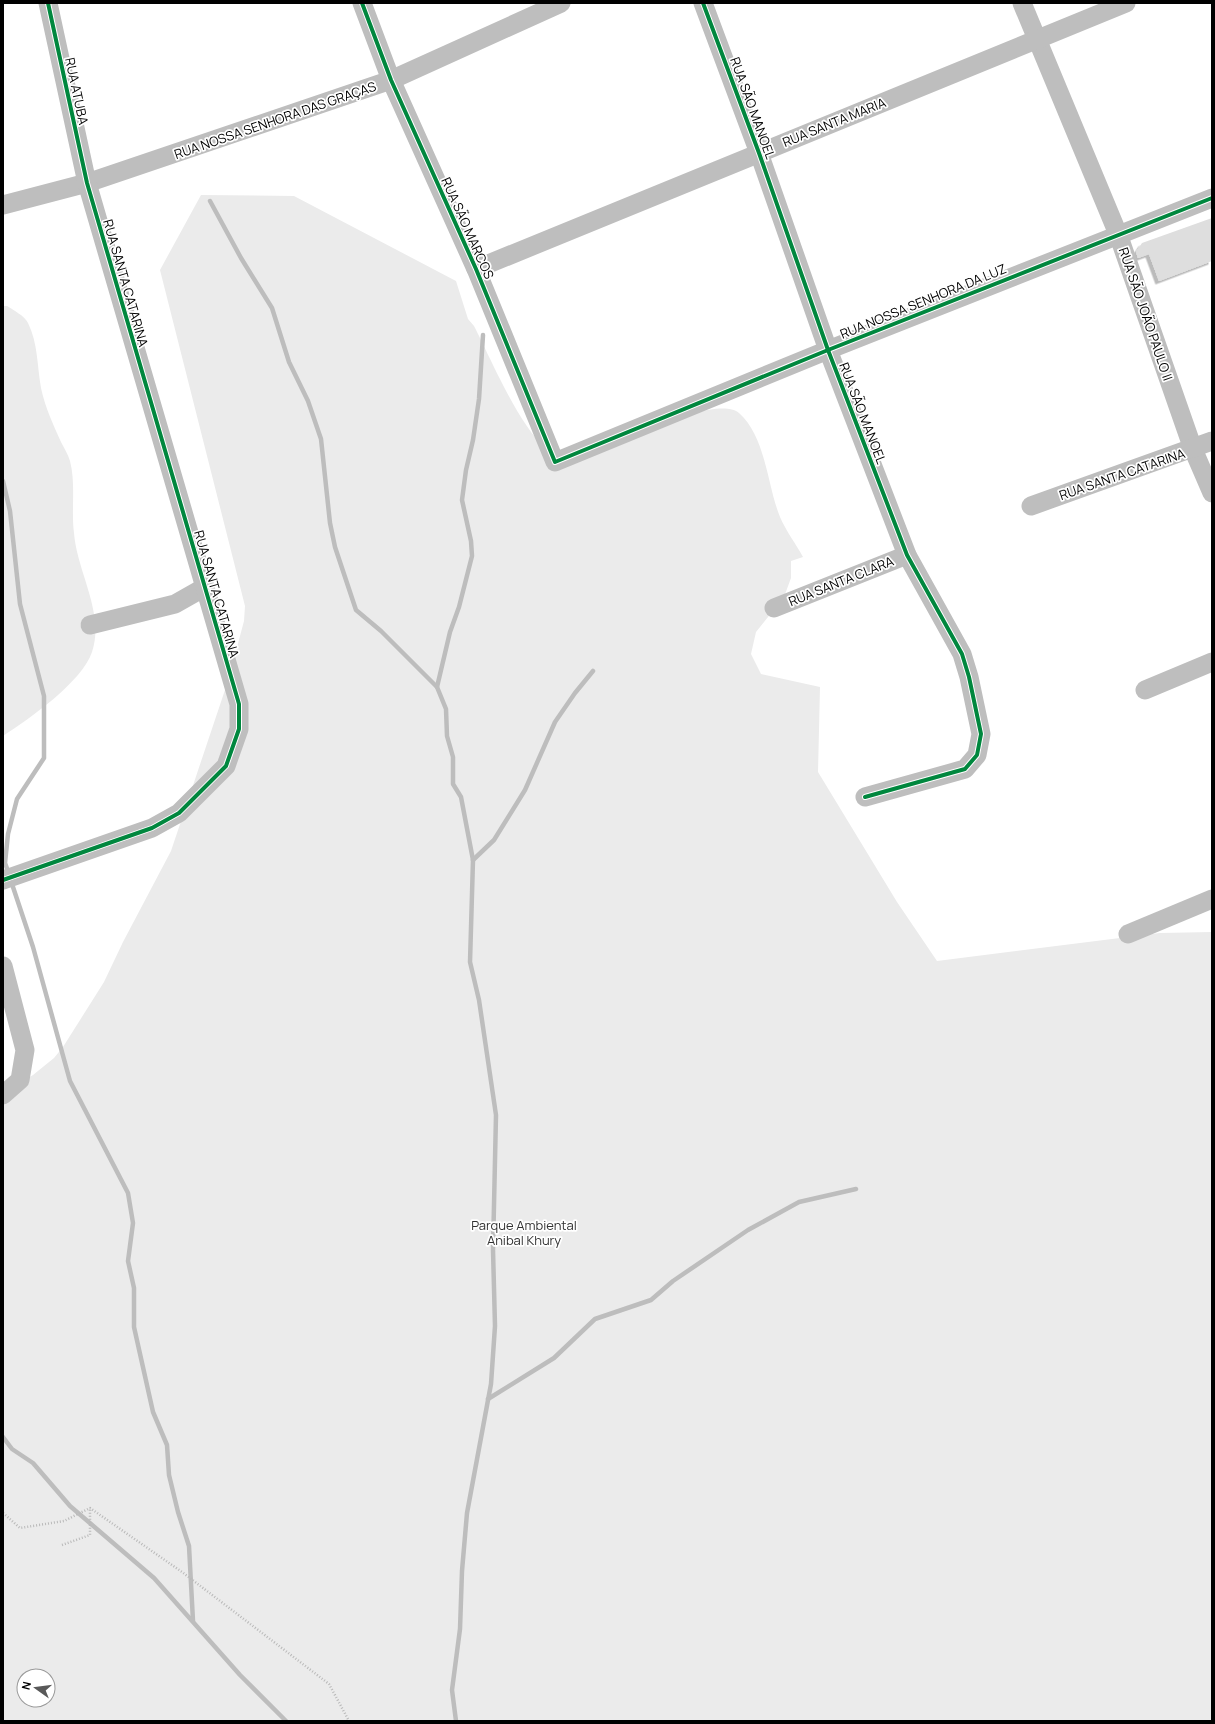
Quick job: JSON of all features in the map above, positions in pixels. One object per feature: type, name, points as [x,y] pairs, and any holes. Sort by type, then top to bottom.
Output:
[{"type":"street","name":"RUA ATUBA","points":[[48,3],[87,183]]},
{"type":"street","name":"RUA SÃO MARCOS","points":[[362,3],[391,80],[476,269],[555,462]]},
{"type":"street","name":"RUA NOSSA SENHORA DAS GRAÇAS","points":[[3,205],[87,183],[391,80],[561,3]]},
{"type":"street","name":"RUA SÃO MANOEL","points":[[703,3],[759,153],[828,350],[907,555],[962,654],[969,677],[981,734],[977,755],[964,769],[865,797]]},
{"type":"street","name":"RUA SÃO JOÃO PAULO II","points":[[1022,3],[1118,234],[1193,449],[1212,493]]},
{"type":"street","name":"RUA SANTA MARIA","points":[[476,269],[644,198],[759,153],[1126,3]]},
{"type":"street","name":"RUA SANTA CATARINA","points":[[3,880],[152,828],[179,814],[226,766],[239,729],[239,704],[87,183]]},
{"type":"street","name":"RUA NOSSA SENHORA DA LUZ","points":[[555,462],[828,350],[1212,198]]},
{"type":"street","name":"RUA SANTA CATARINA","points":[[1031,506],[1212,441]]},
{"type":"street","name":"RUA SANTA CLARA","points":[[774,608],[907,555]]},
{"type":"street","points":[[90,625],[174,604],[205,588]]},
{"type":"street","points":[[1145,690],[1212,662]]},
{"type":"street","points":[[1128,934],[1212,899]]},
{"type":"street","points":[[3,966],[25,1050],[20,1080],[3,1095]]},
{"type":"path","points":[[3,1512],[20,1528],[64,1521],[90,1508]]},
{"type":"path","points":[[62,1545],[90,1535],[90,1508]]},
{"type":"path","points":[[90,1508],[182,1572],[329,1684],[349,1721]]},
{"type":"green space","name":"Parque Ambiental Anibal Khury","points":[[201,195],[294,196],[456,281],[468,319],[474,326],[515,408],[535,437],[549,450],[564,456],[697,412],[713,409],[730,409],[739,413],[748,423],[755,435],[765,462],[780,517],[803,557],[791,561],[791,578],[784,597],[756,632],[751,654],[761,674],[820,687],[818,772],[897,902],[937,961],[1160,933],[1212,932],[1212,1721],[3,1721],[3,1094],[33,1075],[54,1058],[63,1047],[104,982],[123,942],[171,851],[228,681],[244,621],[245,606],[160,270]]},
{"type":"green space","points":[[3,306],[7,306],[19,313],[28,323],[34,338],[41,388],[45,402],[52,422],[70,461],[73,479],[73,524],[76,548],[93,607],[95,637],[92,652],[78,675],[54,699],[3,736]]},
{"type":"building","points":[[1212,218],[1212,261],[1159,281],[1149,254],[1138,258],[1136,252],[1142,243]]},
{"type":"waterway","points":[[210,201],[241,258],[272,308],[289,362],[308,401],[321,439],[330,523],[335,547],[356,610],[381,631],[437,687],[446,709],[447,736],[453,757],[453,784],[461,797],[473,860],[470,962],[479,1000],[496,1115],[493,1250],[495,1326],[491,1384],[467,1513],[462,1571],[460,1629],[452,1690],[456,1721]]},
{"type":"waterway","points":[[437,687],[450,632],[459,607],[472,556],[471,541],[462,500],[479,399],[483,335]]},
{"type":"waterway","points":[[3,481],[10,511],[20,604],[44,696],[44,758],[17,799],[8,834],[5,863],[9,874]]},
{"type":"waterway","points":[[473,860],[494,840],[525,790],[555,722],[575,693],[593,671]]},
{"type":"waterway","points":[[11,881],[33,947],[70,1081],[128,1193],[133,1223],[128,1261],[134,1288],[134,1327],[153,1412],[167,1445],[169,1475],[178,1512],[189,1546],[193,1621]]},
{"type":"waterway","points":[[488,1399],[554,1358],[595,1319],[651,1300],[673,1281],[748,1230],[799,1202],[856,1189]]},
{"type":"waterway","points":[[3,1437],[12,1449],[33,1463],[70,1506],[154,1578],[240,1675],[286,1721]]},
{"type":"cycle path","points":[[3,880],[152,828],[179,813],[226,766],[239,729],[239,704],[87,183],[48,3]]},
{"type":"cycle path","points":[[362,3],[391,80],[476,269],[555,462],[828,350],[1212,198]]},
{"type":"cycle path","points":[[703,3],[759,153],[828,350],[907,555],[962,654],[969,677],[981,734],[977,755],[965,769],[865,797]]}]
